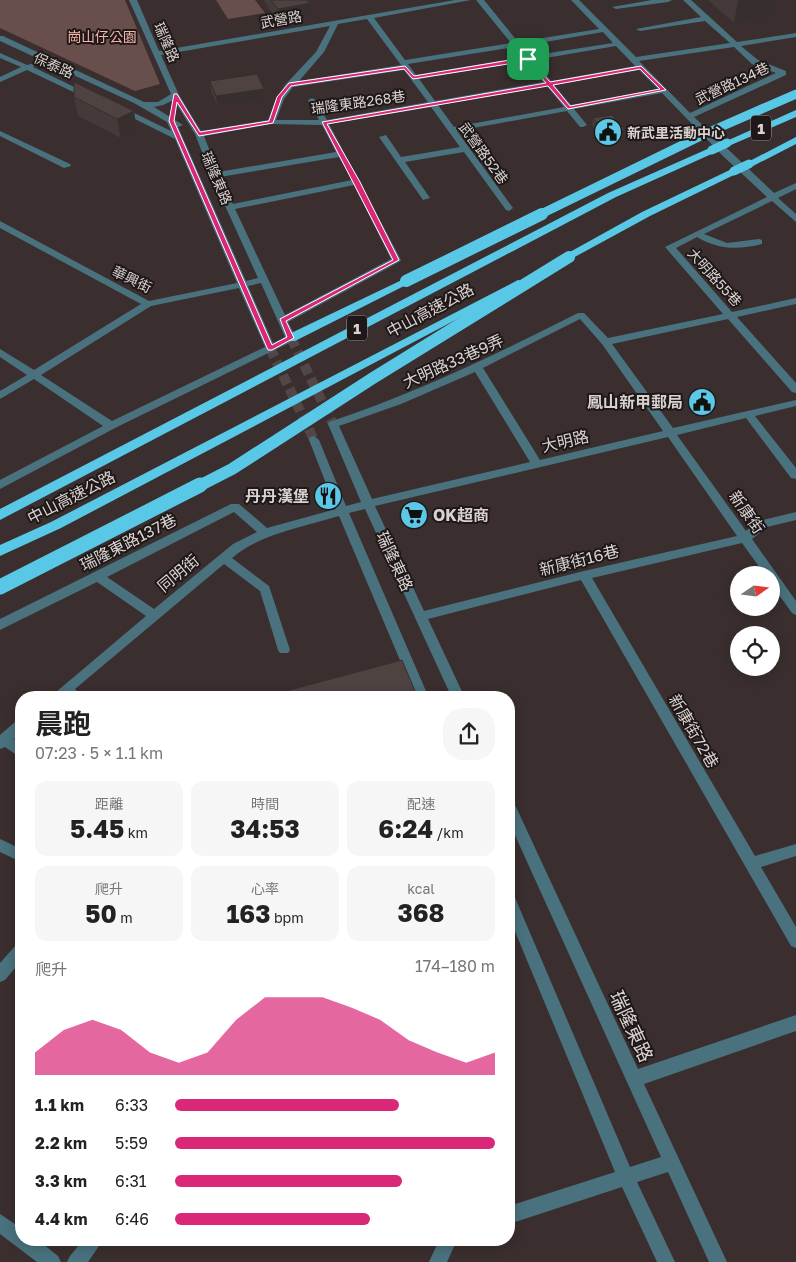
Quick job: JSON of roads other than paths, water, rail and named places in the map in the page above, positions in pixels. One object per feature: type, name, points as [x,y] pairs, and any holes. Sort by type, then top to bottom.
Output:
[{"type":"highway","points":[[291,338],[709,132],[796,94]]},
{"type":"highway","name":"中山高速公路","points":[[2,514],[612,195],[796,112]]},
{"type":"highway","name":"中山高速公路","points":[[0,551],[56,525],[569,257],[646,214],[796,140]]},
{"type":"highway","points":[[0,587],[232,469],[373,378],[569,257]]},
{"type":"street","name":"瑞隆路","points":[[133,0],[176,95],[199,134]]},
{"type":"street","name":"武營路","points":[[158,53],[467,0]]},
{"type":"street","points":[[480,0],[583,126]]},
{"type":"street","points":[[575,0],[727,155],[775,197],[796,219]]},
{"type":"street","points":[[616,7],[668,0]]},
{"type":"street","name":"武營路134巷","points":[[687,0],[754,62],[783,73],[690,116]]},
{"type":"street","name":"武營路52巷","points":[[369,17],[509,208]]},
{"type":"street","points":[[640,29],[708,18]]},
{"type":"street","points":[[271,122],[280,97],[320,53],[335,23]]},
{"type":"street","points":[[289,85],[604,30]]},
{"type":"street","points":[[634,60],[796,35]]},
{"type":"street","name":"保泰路","points":[[1,39],[141,103],[172,121]]},
{"type":"street","points":[[413,78],[618,44]]},
{"type":"street","name":"保泰路","points":[[0,55],[95,98]]},
{"type":"street","points":[[0,80],[46,58]]},
{"type":"street","name":"瑞隆東路268巷","points":[[199,134],[271,122],[324,123],[641,67]]},
{"type":"street","points":[[452,130],[664,90]]},
{"type":"street","points":[[141,103],[150,106],[165,103],[176,95]]},
{"type":"street","points":[[172,121],[176,95]]},
{"type":"street","points":[[282,321],[396,260],[357,182],[312,100]]},
{"type":"street","points":[[110,105],[179,138]]},
{"type":"street","points":[[152,124],[189,118]]},
{"type":"street","name":"瑞隆東路","points":[[172,121],[199,134],[215,175],[291,338]]},
{"type":"street","name":"瑞隆東路","points":[[172,121],[270,348]]},
{"type":"street","points":[[0,133],[67,166]]},
{"type":"street","points":[[383,137],[426,198]]},
{"type":"street","points":[[0,144],[11,138]]},
{"type":"street","points":[[400,160],[466,150]]},
{"type":"street","points":[[215,175],[340,154]]},
{"type":"street","points":[[230,207],[357,182]]},
{"type":"street","name":"大明路55巷","points":[[796,186],[670,247],[796,390]]},
{"type":"street","name":"華興街","points":[[0,225],[148,304],[264,280]]},
{"type":"street","points":[[698,234],[721,246],[734,247],[759,242]]},
{"type":"street","points":[[606,342],[796,301]]},
{"type":"street","points":[[0,396],[148,304]]},
{"type":"street","name":"新康街","points":[[581,316],[606,342],[796,610]]},
{"type":"street","name":"大明路33巷9弄","points":[[333,424],[378,410],[478,368],[581,316]]},
{"type":"street","points":[[0,485],[111,426],[291,338]]},
{"type":"street","points":[[0,352],[111,426]]},
{"type":"street","points":[[478,368],[537,464]]},
{"type":"street","name":"大明路","points":[[342,511],[796,403]]},
{"type":"street","points":[[749,414],[795,475]]},
{"type":"street","name":"瑞隆東路","points":[[333,424],[368,504],[456,691]]},
{"type":"street","name":"瑞隆東路","points":[[314,440],[342,511],[420,691]]},
{"type":"street","name":"瑞隆東路137巷","points":[[0,625],[234,507],[265,533]]},
{"type":"street","name":"同明街","points":[[64,691],[237,547],[265,533],[342,511]]},
{"type":"street","points":[[745,538],[763,524],[796,516]]},
{"type":"street","name":"新康街16巷","points":[[421,616],[584,575],[745,538]]},
{"type":"street","points":[[224,558],[265,589],[284,650]]},
{"type":"street","name":"新康街72巷","points":[[584,575],[796,941]]},
{"type":"street","points":[[97,576],[154,615]]},
{"type":"street","points":[[15,731],[2,741],[15,749]]},
{"type":"street","name":"瑞隆東路","points":[[515,820],[718,1262]]},
{"type":"street","points":[[0,844],[15,853]]},
{"type":"street","points":[[751,864],[796,850]]},
{"type":"street","points":[[515,914],[626,1176],[666,1262]]},
{"type":"street","points":[[0,975],[15,957]]},
{"type":"street","points":[[634,1079],[796,1022]]},
{"type":"street","points":[[515,1213],[671,1162]]},
{"type":"street","points":[[0,1223],[15,1235]]},
{"type":"street","points":[[30,1246],[52,1262]]},
{"type":"street","points":[[76,1262],[89,1246]]},
{"type":"street","points":[[438,1262],[445,1246]]},
{"type":"tunnel","points":[[291,338],[333,424]]},
{"type":"tunnel","points":[[270,348],[314,440]]},
{"type":"place","name":"新武里活動中心","points":[[608,132]]},
{"type":"place","name":"鳳山新甲郵局","points":[[702,402]]},
{"type":"place","name":"丹丹漢堡","points":[[328,496]]},
{"type":"place","name":"OK超商","points":[[414,515]]},
{"type":"park label","name":"崗山仔公園","points":[[102,36]]}]
